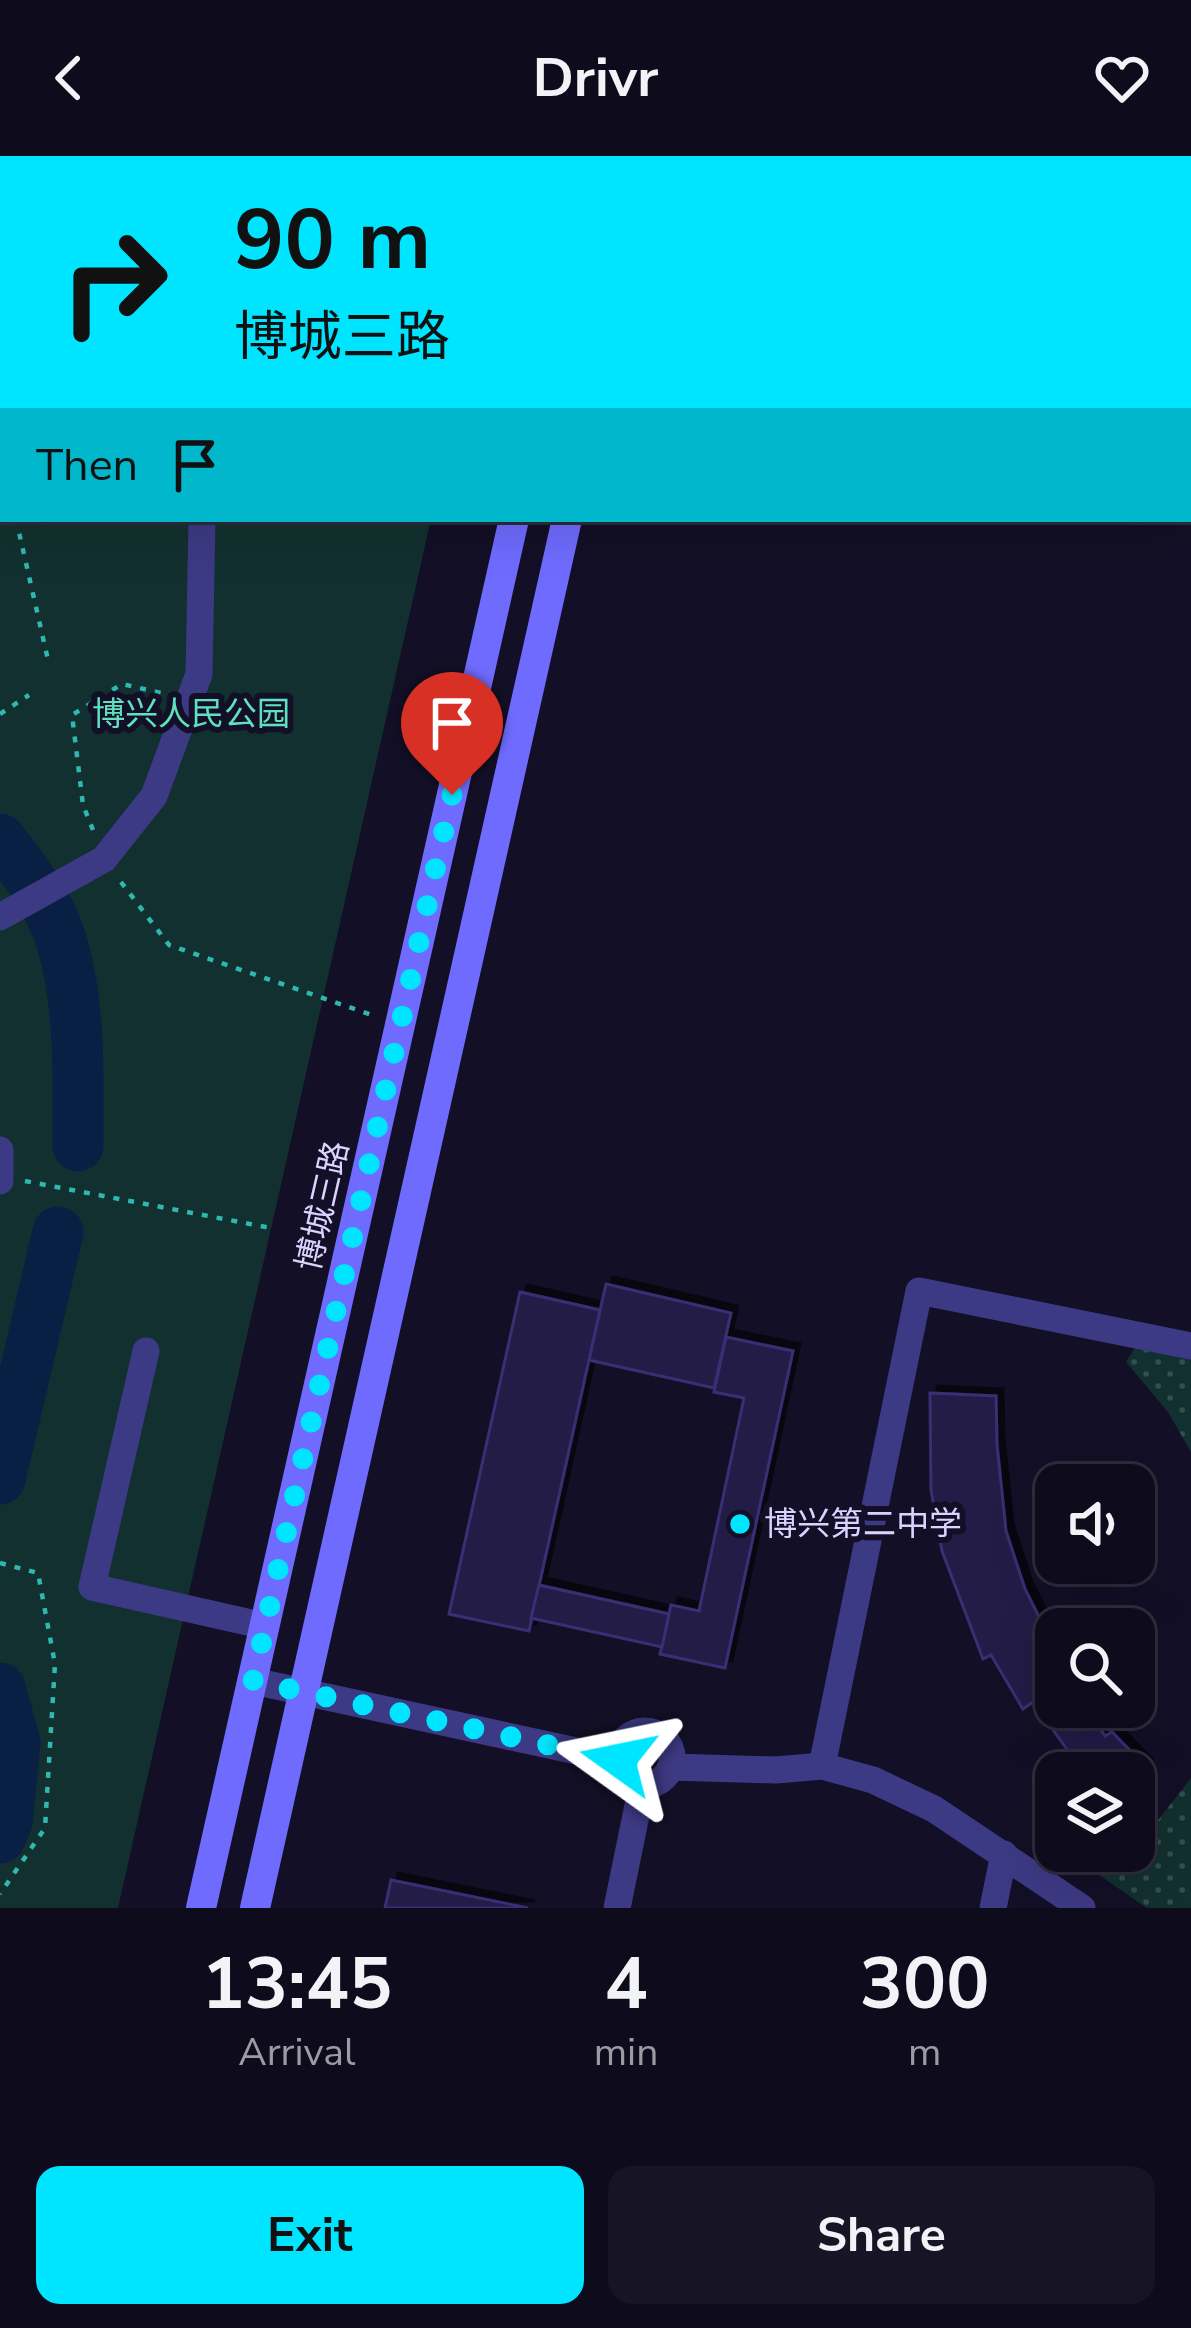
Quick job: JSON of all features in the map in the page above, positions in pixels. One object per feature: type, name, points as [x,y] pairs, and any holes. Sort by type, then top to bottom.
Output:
[{"type":"main road","name":"博城三路","points":[[201,1908],[513,522]]},
{"type":"main road","points":[[255,1908],[566,522]]},
{"type":"street","points":[[9,912],[104,860],[154,796],[199,674],[202,522]]},
{"type":"street","points":[[821,1766],[919,1291],[1191,1346]]},
{"type":"street","points":[[146,1351],[92,1587],[265,1626]]},
{"type":"street","points":[[253,1681],[618,1760]]},
{"type":"street","points":[[646,1731],[663,1737],[669,1745],[671,1767],[662,1779],[642,1786],[626,1777],[618,1760],[628,1736],[646,1731]]},
{"type":"street","points":[[671,1767],[776,1770],[821,1766],[873,1780],[934,1809],[1082,1908]]},
{"type":"street","points":[[617,1908],[642,1786]]},
{"type":"street","points":[[993,1908],[1004,1854]]},
{"type":"path","points":[[17,522],[47,659]]},
{"type":"path","points":[[190,700],[122,684],[71,716],[83,805],[104,860],[170,945],[400,1025]]},
{"type":"path","points":[[0,714],[28,695]]},
{"type":"path","points":[[1,1168],[35,1184],[271,1228]]},
{"type":"path","points":[[0,1563],[38,1573],[56,1664],[46,1828],[0,1894]]},
{"type":"green space","name":"博兴人民公园","points":[[0,522],[430,522],[118,1908],[0,1908]]},
{"type":"green space","points":[[1137,1345],[1191,1357],[1191,1452],[1168,1412],[1126,1362]]},
{"type":"green space","points":[[1191,1778],[1191,1908],[1147,1908],[1095,1872],[1155,1872],[1155,1824]]},
{"type":"building","points":[[606,1284],[731,1313],[714,1388],[589,1360]]},
{"type":"building","points":[[520,1292],[600,1310],[529,1631],[449,1614]]},
{"type":"building","points":[[726,1337],[793,1351],[725,1668],[660,1654],[671,1605],[699,1611],[744,1398],[714,1392]]},
{"type":"building","points":[[930,1393],[996,1396],[1006,1531],[1035,1609],[1035,1705],[1023,1709],[991,1655],[983,1659],[942,1551],[931,1490]]},
{"type":"building","points":[[539,1585],[669,1614],[662,1647],[531,1618]]},
{"type":"building","points":[[1052,1728],[1099,1728],[1105,1736],[1112,1732],[1131,1752],[1069,1752]]},
{"type":"building","points":[[391,1880],[528,1908],[385,1908]]},
{"type":"waterway","points":[[0,839],[36,888],[62,943],[75,1018],[78,1146]]},
{"type":"waterway","points":[[0,1479],[58,1232]]},
{"type":"waterway","points":[[0,1688],[15,1743],[7,1822],[0,1838]]},
{"type":"place","name":"博兴第二中学","points":[[740,1524]]},
{"type":"route","points":[[452,795],[253,1681],[618,1760]]}]
